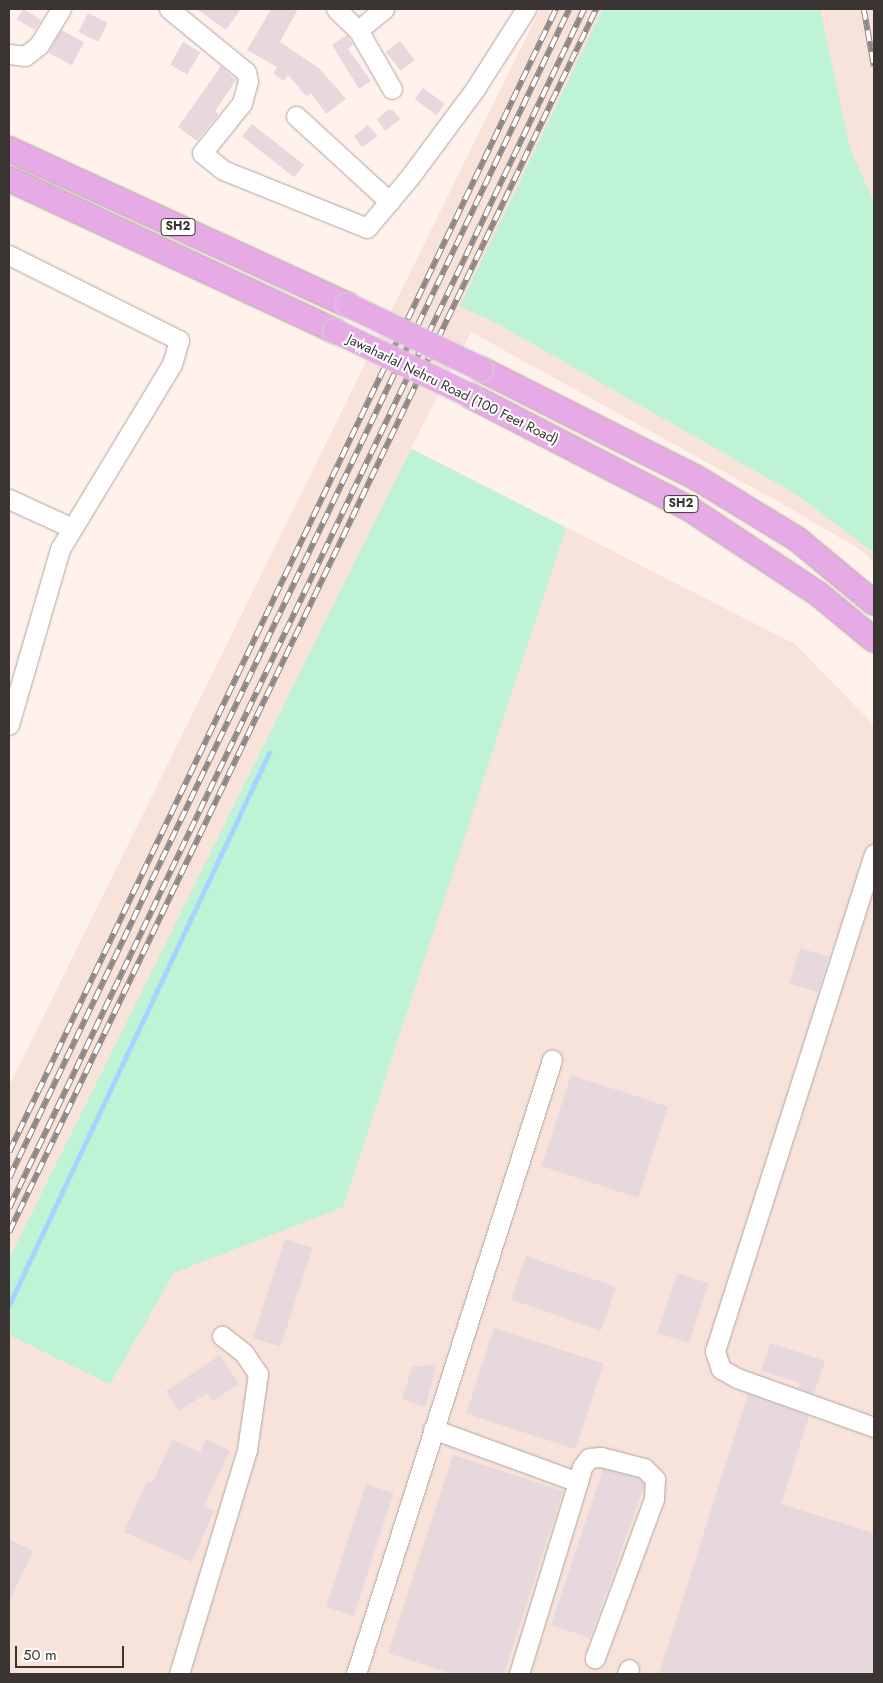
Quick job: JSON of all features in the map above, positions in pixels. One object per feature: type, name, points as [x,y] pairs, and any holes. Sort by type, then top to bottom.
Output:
[{"type":"main road","name":"SH2","points":[[9,149],[348,305],[481,369],[697,478],[797,539],[874,602]]},
{"type":"main road","name":"Jawaharlal Nehru Road (100 Feet Road)","points":[[9,179],[471,396],[690,509],[817,593],[874,640]]},
{"type":"street","points":[[9,54],[25,56],[38,45],[61,9]]},
{"type":"street","points":[[169,9],[246,72],[248,81],[242,103],[202,153],[223,170],[368,228],[390,202],[475,89],[526,9]]},
{"type":"street","points":[[336,9],[358,30],[392,90]]},
{"type":"street","points":[[358,30],[384,9]]},
{"type":"street","points":[[296,116],[390,202]]},
{"type":"street","points":[[9,255],[179,340],[172,364],[60,549],[9,725]]},
{"type":"street","points":[[9,500],[72,528]]},
{"type":"street","points":[[874,854],[715,1351],[721,1369],[738,1378],[874,1427]]},
{"type":"street","points":[[356,1674],[552,1060]]},
{"type":"street","points":[[179,1674],[247,1450],[258,1374],[244,1353],[222,1336]]},
{"type":"street","points":[[433,1429],[578,1482]]},
{"type":"street","points":[[519,1674],[582,1467],[589,1458],[601,1458],[644,1468],[655,1479],[654,1499],[595,1658]]},
{"type":"shaded area","points":[[540,9],[874,9],[874,564],[864,552],[793,510],[471,332],[411,448],[795,644],[874,725],[874,1674],[9,1674],[9,1086]]},
{"type":"green space","points":[[603,9],[820,9],[850,148],[874,202],[874,553],[799,496],[496,323],[460,306]]},
{"type":"green space","points":[[411,449],[566,528],[343,1207],[174,1273],[110,1384],[11,1336],[9,1259]]},
{"type":"building","points":[[23,9],[41,20],[35,30],[17,19]]},
{"type":"building","points":[[197,9],[241,9],[226,30]]},
{"type":"building","points":[[271,9],[298,9],[280,42],[319,68],[346,99],[326,114],[311,93],[307,97],[288,75],[284,81],[273,74],[277,67],[247,50]]},
{"type":"building","points":[[88,13],[108,23],[98,42],[78,32]]},
{"type":"building","points":[[61,30],[84,42],[72,65],[49,53]]},
{"type":"building","points":[[347,35],[353,44],[348,49],[371,81],[359,89],[332,45]]},
{"type":"building","points":[[400,41],[415,60],[401,71],[386,52]]},
{"type":"building","points":[[183,42],[200,52],[187,75],[170,65]]},
{"type":"building","points":[[221,66],[236,80],[215,111],[219,114],[197,141],[178,127]]},
{"type":"building","points":[[423,88],[445,104],[437,115],[415,99]]},
{"type":"building","points":[[388,110],[393,110],[400,119],[385,131],[377,119]]},
{"type":"building","points":[[252,124],[304,165],[294,177],[242,137]]},
{"type":"building","points":[[368,125],[378,136],[362,147],[354,136]]},
{"type":"building","points":[[800,948],[829,957],[818,992],[789,983]]},
{"type":"building","points":[[571,1075],[668,1107],[638,1198],[541,1166]]},
{"type":"building","points":[[285,1239],[313,1248],[280,1347],[253,1338]]},
{"type":"building","points":[[526,1256],[616,1287],[601,1330],[511,1299]]},
{"type":"building","points":[[677,1273],[708,1283],[689,1343],[658,1333]]},
{"type":"building","points":[[494,1328],[603,1364],[576,1449],[466,1414]]},
{"type":"building","points":[[770,1343],[825,1361],[814,1394],[798,1388],[800,1383],[761,1371]]},
{"type":"building","points":[[220,1355],[239,1384],[213,1401],[207,1393],[179,1411],[166,1391]]},
{"type":"building","points":[[437,1364],[425,1407],[402,1399],[412,1367]]},
{"type":"building","points":[[748,1394],[809,1416],[781,1504],[874,1533],[874,1674],[659,1674]]},
{"type":"building","points":[[206,1439],[230,1451],[204,1506],[214,1511],[192,1562],[124,1532],[147,1481],[152,1483],[173,1440],[200,1452]]},
{"type":"building","points":[[453,1455],[563,1491],[504,1674],[452,1674],[388,1653]]},
{"type":"building","points":[[603,1469],[638,1478],[644,1483],[590,1638],[551,1625]]},
{"type":"building","points":[[366,1484],[394,1493],[354,1616],[326,1607]]},
{"type":"building","points":[[9,1539],[33,1551],[9,1602]]},
{"type":"waterway","points":[[9,1305],[269,753]]},
{"type":"railway","points":[[9,1152],[556,9]]},
{"type":"railway","points":[[9,1178],[569,9]]},
{"type":"railway","points":[[9,1208],[584,9]]},
{"type":"railway","points":[[9,1232],[596,9]]},
{"type":"railway","points":[[864,9],[874,66]]}]
